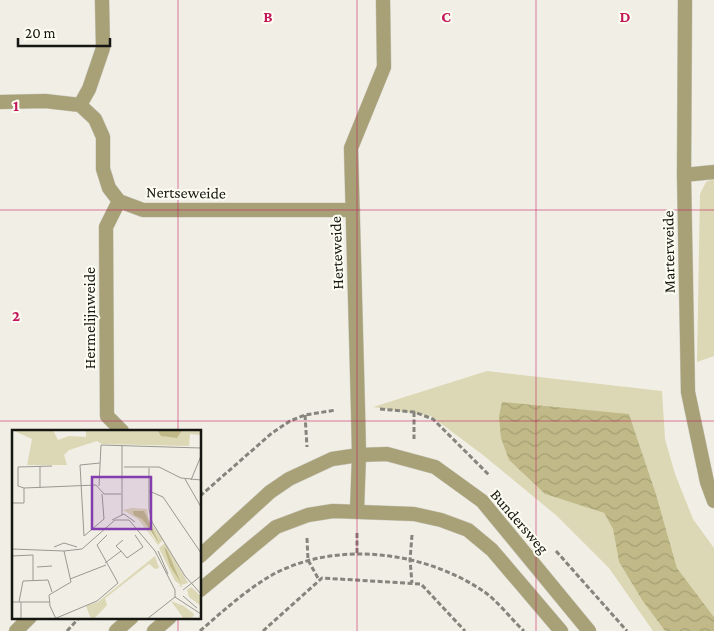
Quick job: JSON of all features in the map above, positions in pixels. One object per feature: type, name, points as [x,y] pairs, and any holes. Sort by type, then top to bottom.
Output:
[{"type":"street","points":[[80,105],[89,89],[103,48],[102,0]]},
{"type":"street","name":"Herteweide","points":[[357,512],[359,455],[351,148],[384,67],[383,0]]},
{"type":"street","name":"Marterweide","points":[[685,0],[684,174],[688,392],[707,482],[714,501]]},
{"type":"street","points":[[0,102],[45,101],[80,105],[95,119],[103,137],[103,170],[110,188],[119,201]]},
{"type":"street","points":[[684,174],[714,172]]},
{"type":"street","name":"Nertseweide","points":[[119,201],[143,210],[353,210]]},
{"type":"street","name":"Hermelijnweide","points":[[119,201],[106,227],[107,416],[121,430]]},
{"type":"street","name":"Bundersweg","points":[[201,555],[270,492],[289,479],[332,459],[359,455],[387,454],[435,467],[482,501],[589,631]]},
{"type":"street","points":[[201,589],[276,527],[308,515],[333,512],[414,514],[441,520],[468,530],[492,550],[561,631]]},
{"type":"street","points":[[16,631],[29,618]]},
{"type":"street","points":[[116,631],[131,618]]},
{"type":"street","points":[[154,631],[169,618]]},
{"type":"path","points":[[200,631],[244,593],[273,574],[308,560],[330,556],[357,555],[410,560],[448,571],[484,592],[524,631]]},
{"type":"path","points":[[308,560],[319,580]]},
{"type":"path","points":[[410,560],[412,583]]},
{"type":"path","points":[[263,631],[322,578],[421,584],[465,631]]},
{"type":"path","points":[[67,631],[79,618]]},
{"type":"shaded area","points":[[714,178],[714,356],[697,362],[700,194],[706,182]]},
{"type":"shaded area","points":[[487,371],[662,391],[665,439],[675,474],[693,519],[714,548],[714,617],[677,568],[656,494],[629,414],[509,460],[545,494],[604,513],[613,529],[619,562],[642,600],[665,631],[653,631],[609,568],[557,516],[483,455],[431,416],[373,407]]},
{"type":"water","points":[[502,402],[629,414],[656,494],[677,568],[714,617],[714,631],[665,631],[642,600],[619,562],[613,529],[604,513],[545,494],[509,460],[501,438],[499,416]]}]
